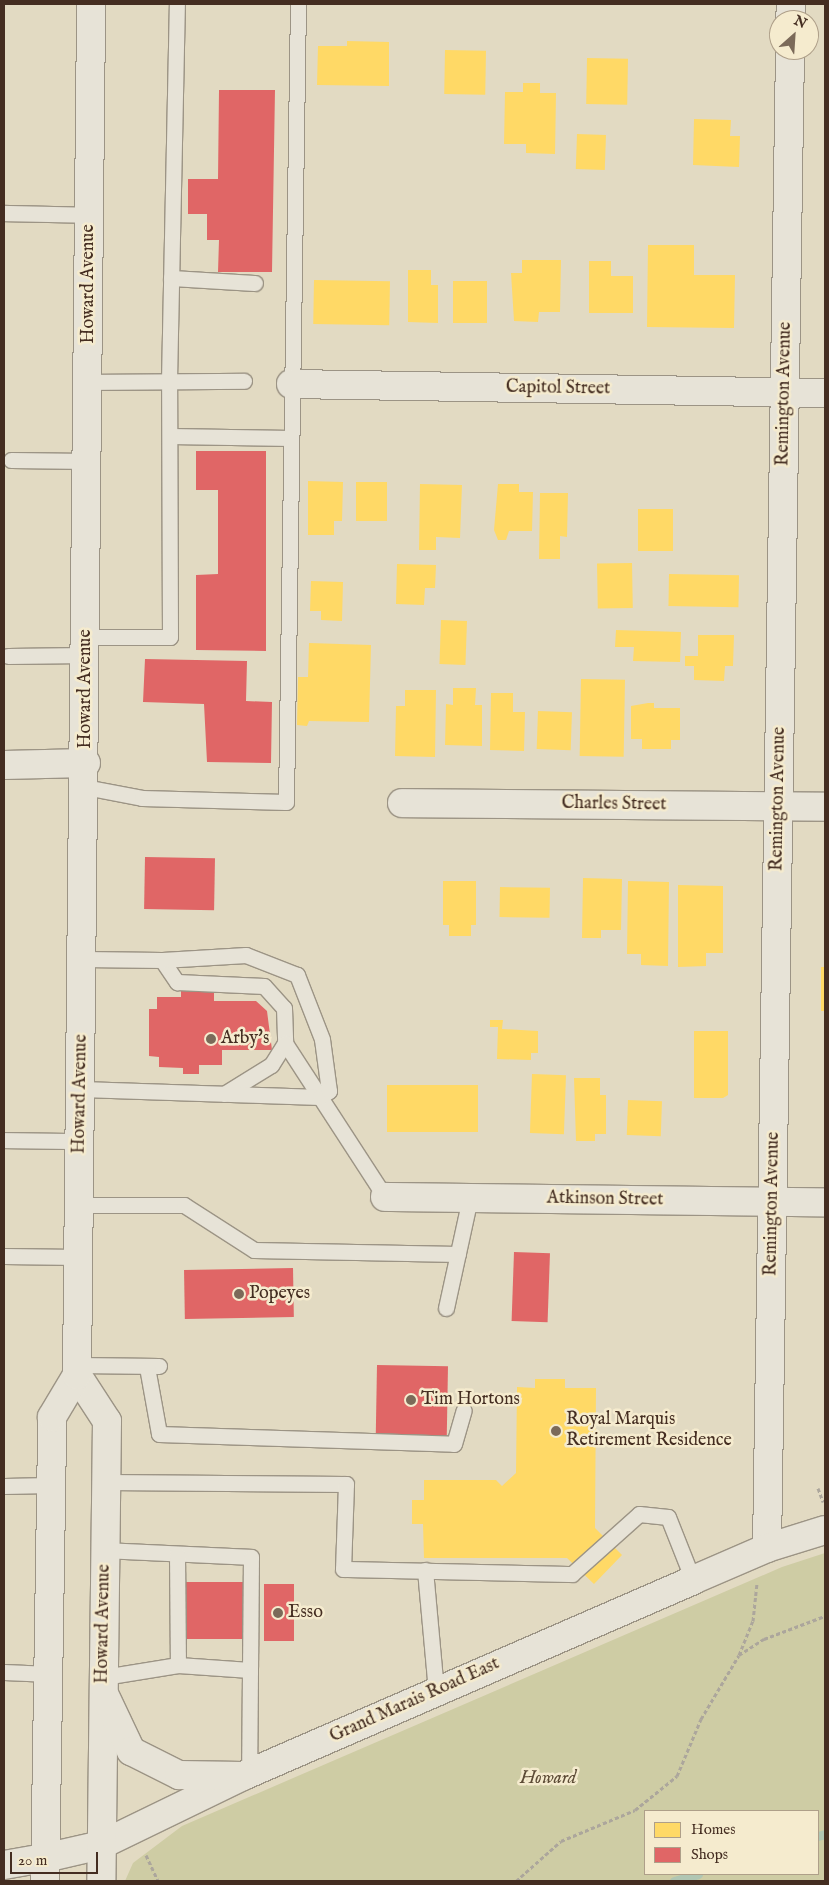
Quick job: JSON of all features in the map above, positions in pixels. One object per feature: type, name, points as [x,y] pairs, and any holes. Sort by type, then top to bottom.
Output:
[{"type":"street","name":"Howard Avenue","points":[[91,4],[85,775],[77,1370],[107,1421],[101,1881]]},
{"type":"street","name":"Remington Avenue","points":[[768,1548],[790,60]]},
{"type":"street","name":"Capitol Street","points":[[291,384],[825,393]]},
{"type":"street","points":[[4,765],[85,775]]},
{"type":"street","name":"Charles Street","points":[[402,803],[825,807]]},
{"type":"street","name":"Atkinson Street","points":[[385,1197],[825,1202]]},
{"type":"street","points":[[47,1869],[52,1417],[77,1370]]},
{"type":"street","name":"Grand Marais Road East","points":[[4,1865],[47,1869],[246,1775],[436,1692],[768,1548],[825,1530]]},
{"type":"street","points":[[104,1686],[131,1752],[179,1775],[246,1775]]},
{"type":"lane","points":[[8,656],[170,637],[169,382],[176,4]]},
{"type":"lane","points":[[85,775],[142,798],[286,802],[298,4]]},
{"type":"lane","points":[[4,213],[90,215]]},
{"type":"lane","points":[[171,278],[254,283]]},
{"type":"lane","points":[[88,382],[244,381]]},
{"type":"lane","points":[[170,436],[291,438]]},
{"type":"lane","points":[[11,460],[88,461]]},
{"type":"lane","points":[[81,1089],[320,1097],[329,1091],[322,1039],[297,975],[246,955],[162,960],[83,958]]},
{"type":"lane","points":[[162,960],[177,982],[264,986],[284,1008],[285,1043],[385,1197]]},
{"type":"lane","points":[[224,1094],[271,1065],[285,1043]]},
{"type":"lane","points":[[4,1140],[80,1141]]},
{"type":"lane","points":[[446,1308],[470,1198]]},
{"type":"lane","points":[[79,1205],[184,1205],[254,1250],[458,1254]]},
{"type":"lane","points":[[4,1256],[78,1257]]},
{"type":"lane","points":[[77,1370],[153,1366],[159,1434],[454,1444],[464,1410]]},
{"type":"lane","points":[[106,1482],[346,1484],[343,1568],[572,1574],[639,1514],[668,1517],[694,1580]]},
{"type":"lane","points":[[4,1486],[50,1485]]},
{"type":"lane","points":[[105,1550],[251,1557],[250,1670],[246,1775]]},
{"type":"lane","points":[[177,1554],[178,1666]]},
{"type":"lane","points":[[425,1570],[436,1692]]},
{"type":"lane","points":[[104,1686],[178,1666],[250,1670]]},
{"type":"lane","points":[[4,1672],[50,1674]]},
{"type":"path","points":[[818,1488],[825,1510]]},
{"type":"path","points":[[516,1881],[561,1841],[635,1810],[677,1776],[700,1719],[739,1655],[752,1621],[758,1578]]},
{"type":"path","points":[[739,1655],[764,1639],[825,1616]]},
{"type":"path","points":[[146,1856],[158,1881]]},
{"type":"green space","name":"Howard","points":[[825,1553],[825,1881],[125,1881],[133,1863],[182,1826],[782,1567]]},
{"type":"building: Homes","points":[[347,41],[389,42],[389,86],[317,85],[318,46],[347,46]]},
{"type":"building: Homes","points":[[445,50],[486,51],[485,95],[444,94]]},
{"type":"building: Homes","points":[[587,58],[628,59],[627,105],[586,104]]},
{"type":"building: Homes","points":[[523,83],[540,83],[540,93],[556,93],[555,154],[526,153],[526,144],[504,144],[505,92],[523,92]]},
{"type":"building: Homes","points":[[694,119],[731,120],[730,136],[740,136],[739,167],[693,165]]},
{"type":"building: Homes","points":[[577,134],[606,135],[605,170],[576,169]]},
{"type":"building: Homes","points":[[648,245],[694,245],[694,275],[735,275],[734,328],[647,327]]},
{"type":"building: Homes","points":[[522,260],[561,260],[560,312],[539,312],[538,322],[514,321],[511,273],[522,273]]},
{"type":"building: Homes","points":[[589,261],[611,261],[611,276],[633,276],[633,313],[589,313]]},
{"type":"building: Homes","points":[[408,270],[431,270],[431,285],[438,285],[438,323],[408,322]]},
{"type":"building: Homes","points":[[314,280],[390,281],[389,325],[313,324]]},
{"type":"building: Homes","points":[[453,281],[487,281],[487,323],[453,323]]},
{"type":"building: Homes","points":[[308,481],[343,482],[342,521],[334,521],[334,535],[308,535]]},
{"type":"building: Homes","points":[[356,482],[387,482],[387,521],[356,521]]},
{"type":"building: Homes","points":[[420,484],[462,485],[460,538],[436,537],[436,550],[419,550]]},
{"type":"building: Homes","points":[[498,484],[519,484],[519,492],[533,492],[532,531],[509,531],[506,540],[498,540],[494,530]]},
{"type":"building: Homes","points":[[540,493],[568,493],[567,537],[560,536],[560,559],[539,559]]},
{"type":"building: Homes","points":[[638,509],[673,509],[673,551],[638,551]]},
{"type":"building: Homes","points":[[632,563],[633,608],[598,609],[597,564]]},
{"type":"building: Homes","points":[[397,564],[436,565],[435,588],[425,588],[424,605],[396,604]]},
{"type":"building: Homes","points":[[669,574],[739,575],[738,607],[668,606]]},
{"type":"building: Homes","points":[[311,581],[343,582],[342,621],[321,620],[321,611],[310,611]]},
{"type":"building: Homes","points":[[441,620],[467,621],[465,665],[439,664]]},
{"type":"building: Homes","points":[[616,630],[681,632],[680,662],[633,661],[634,647],[615,647]]},
{"type":"building: Homes","points":[[698,635],[734,635],[733,666],[725,666],[724,681],[694,680],[694,666],[685,666],[685,656],[698,656]]},
{"type":"building: Homes","points":[[309,643],[371,645],[369,722],[309,721],[307,726],[297,725],[298,677],[308,677]]},
{"type":"building: Homes","points":[[581,679],[625,680],[624,757],[580,756]]},
{"type":"building: Homes","points":[[453,688],[476,688],[475,705],[482,705],[482,746],[445,745],[446,704],[453,705]]},
{"type":"building: Homes","points":[[405,690],[436,690],[435,757],[395,756],[396,706],[405,706]]},
{"type":"building: Homes","points":[[491,693],[513,693],[513,712],[525,712],[524,751],[490,750]]},
{"type":"building: Homes","points":[[654,703],[654,708],[680,708],[680,740],[671,740],[671,749],[642,749],[642,739],[631,739],[631,706]]},
{"type":"building: Homes","points":[[538,711],[572,712],[571,750],[537,749]]},
{"type":"building: Homes","points":[[583,878],[622,879],[621,930],[601,930],[601,938],[582,938]]},
{"type":"building: Homes","points":[[443,881],[476,881],[476,925],[471,925],[471,936],[449,936],[449,925],[443,925]]},
{"type":"building: Homes","points":[[628,881],[669,882],[668,966],[641,965],[641,954],[627,954]]},
{"type":"building: Homes","points":[[678,885],[723,886],[723,953],[706,953],[706,966],[678,967]]},
{"type":"building: Homes","points":[[500,887],[550,888],[549,918],[499,917]]},
{"type":"building: Homes","points":[[821,967],[825,967],[825,1011],[821,1011]]},
{"type":"building: Homes","points":[[490,1020],[503,1020],[502,1029],[538,1031],[538,1053],[531,1053],[531,1060],[497,1059],[498,1027],[490,1027]]},
{"type":"building: Homes","points":[[694,1031],[728,1031],[728,1095],[723,1098],[694,1098]]},
{"type":"building: Homes","points":[[532,1074],[566,1075],[564,1134],[530,1133]]},
{"type":"building: Homes","points":[[574,1078],[600,1078],[600,1095],[606,1095],[606,1134],[595,1134],[595,1141],[576,1141]]},
{"type":"building: Homes","points":[[387,1085],[478,1085],[478,1132],[387,1132]]},
{"type":"building: Homes","points":[[628,1100],[662,1101],[661,1136],[627,1135]]},
{"type":"building: Homes","name":"Royal Marquis Retirement Residence","points":[[535,1379],[565,1379],[565,1388],[596,1388],[595,1528],[622,1555],[594,1584],[567,1558],[424,1558],[423,1524],[412,1524],[412,1500],[424,1500],[424,1480],[496,1480],[502,1486],[516,1473],[517,1387],[535,1388]]},
{"type":"building: Shops","points":[[219,90],[275,90],[272,272],[218,272],[219,240],[207,240],[207,214],[188,214],[188,179],[218,179]]},
{"type":"building: Shops","points":[[196,451],[266,451],[266,651],[196,650],[196,575],[218,574],[218,490],[196,490]]},
{"type":"building: Shops","points":[[145,659],[247,661],[246,701],[272,702],[271,763],[207,762],[204,704],[143,702]]},
{"type":"building: Shops","points":[[145,857],[215,858],[214,910],[144,909]]},
{"type":"building: Shops","name":"Arby's","points":[[181,990],[214,990],[214,1001],[256,1001],[267,1011],[272,1050],[222,1050],[222,1065],[199,1065],[199,1074],[183,1074],[183,1068],[159,1067],[159,1057],[149,1056],[149,1009],[157,1009],[157,997],[181,997]]},
{"type":"building: Shops","points":[[514,1252],[550,1253],[548,1322],[512,1321]]},
{"type":"building: Shops","name":"Popeyes","points":[[293,1268],[294,1317],[185,1319],[184,1270]]},
{"type":"building: Shops","name":"Tim Hortons","points":[[377,1365],[448,1366],[447,1436],[376,1435]]},
{"type":"building: Shops","points":[[173,1582],[254,1582],[254,1639],[173,1639]]},
{"type":"building: Shops","name":"Esso","points":[[264,1584],[294,1584],[294,1641],[264,1641]]},
{"type":"waterway","points":[[819,1836],[825,1834]]},
{"type":"waterway","points":[[674,1881],[695,1875]]},
{"type":"place","name":"Arby's","points":[[211,1039]]},
{"type":"place","name":"Popeyes","points":[[239,1294]]},
{"type":"place","name":"Tim Hortons","points":[[411,1400]]},
{"type":"place","name":"Royal Marquis Retirement Residence","points":[[556,1431]]},
{"type":"place","name":"Esso","points":[[278,1613]]}]
